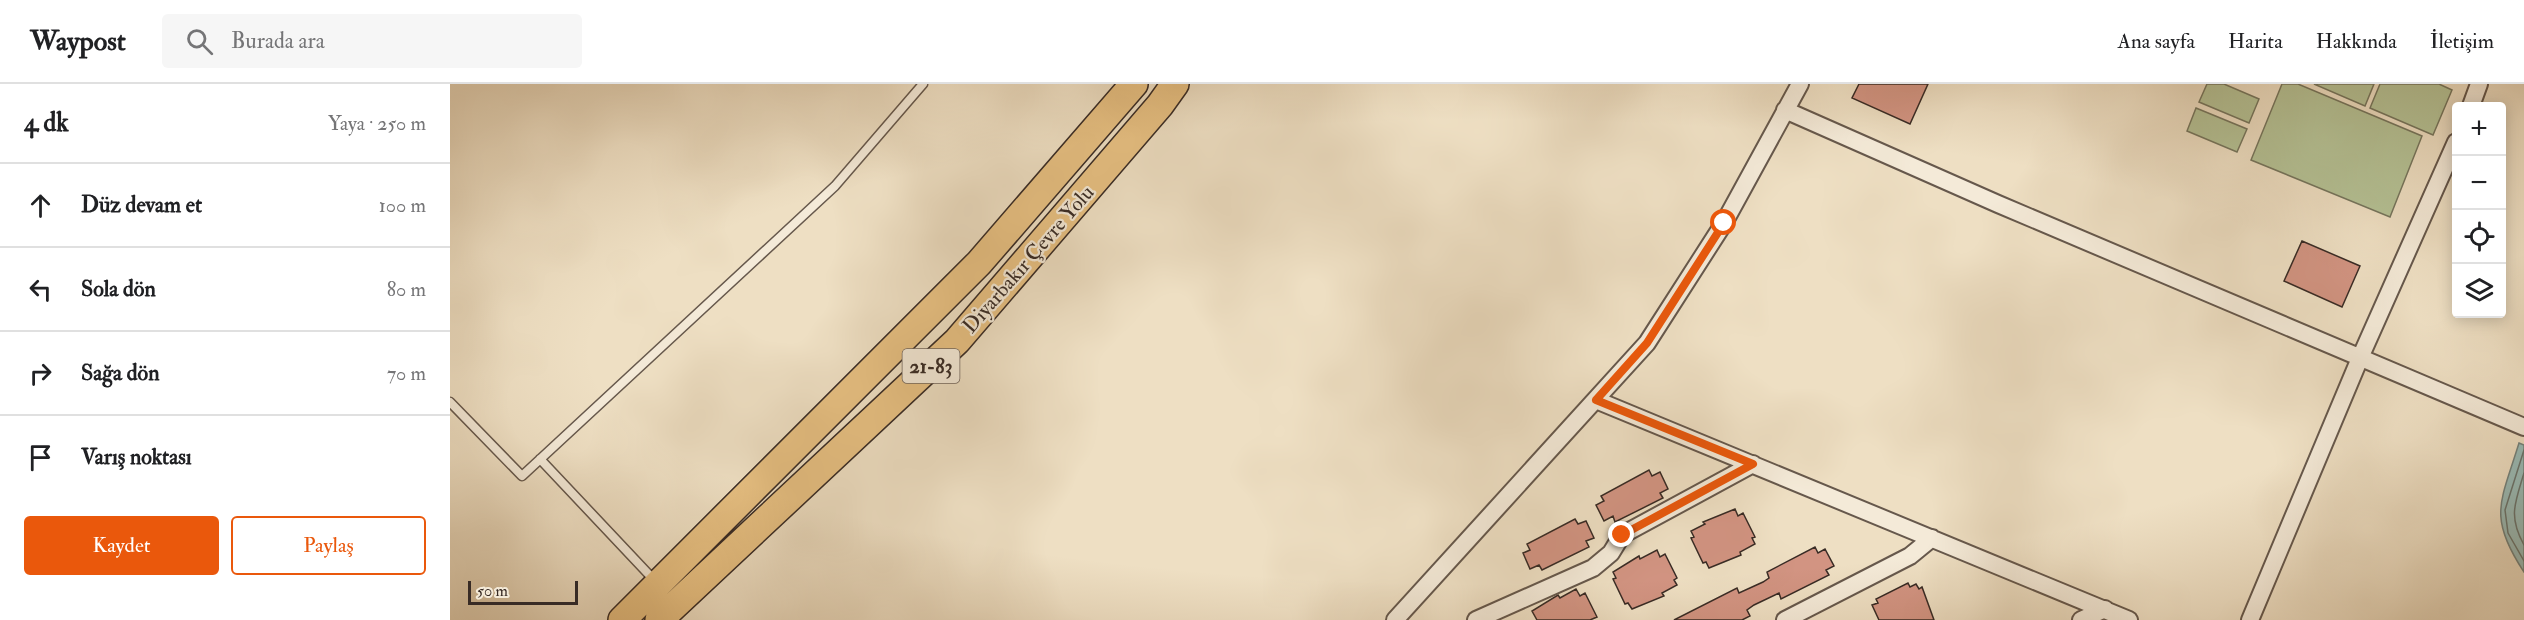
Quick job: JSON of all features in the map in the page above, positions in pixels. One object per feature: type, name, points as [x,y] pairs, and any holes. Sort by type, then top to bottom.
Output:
[{"type":"highway","name":"Diyarbakır Çevre Yolu","points":[[622,620],[979,263],[1134,84]]},
{"type":"highway","name":"Diyarbakır Çevre Yolu","points":[[659,620],[957,341],[1152,114],[1175,84]]},
{"type":"street","points":[[1395,620],[1647,343],[1724,223],[1800,84]]},
{"type":"street","points":[[2472,102],[2479,84]]},
{"type":"street","points":[[1785,110],[2524,427]]},
{"type":"street","points":[[2250,620],[2360,358],[2452,153]]},
{"type":"street","points":[[1596,400],[2129,620]]},
{"type":"street","points":[[1476,620],[1593,568],[1611,553],[1622,535],[1753,464]]},
{"type":"street","points":[[1785,620],[1910,556],[1932,538]]},
{"type":"street","points":[[2081,620],[2105,609]]},
{"type":"lane","points":[[450,402],[522,476],[834,186],[923,84]]},
{"type":"lane","points":[[540,459],[658,585]]},
{"type":"green space","points":[[2207,84],[2224,84],[2259,99],[2249,123],[2199,102]]},
{"type":"green space","points":[[2282,84],[2298,84],[2422,136],[2390,217],[2251,160]]},
{"type":"green space","points":[[2314,84],[2374,84],[2365,106]]},
{"type":"green space","points":[[2380,84],[2439,84],[2452,90],[2433,135],[2370,108]]},
{"type":"green space","points":[[2196,108],[2247,129],[2237,152],[2187,131]]},
{"type":"water","points":[[2519,443],[2524,445],[2524,572],[2512,553],[2501,522],[2503,495]]},
{"type":"building","points":[[1859,84],[1928,84],[1910,124],[1852,98]]},
{"type":"building","points":[[2302,241],[2360,266],[2342,307],[2284,281]]},
{"type":"building","points":[[1649,470],[1652,476],[1660,472],[1668,489],[1660,493],[1663,498],[1615,522],[1613,516],[1604,521],[1596,505],[1604,501],[1601,496]]},
{"type":"building","points":[[1735,509],[1738,516],[1743,513],[1755,537],[1752,538],[1755,544],[1740,552],[1741,555],[1709,568],[1706,562],[1703,563],[1691,538],[1694,537],[1691,531],[1705,524],[1703,522]]},
{"type":"building","points":[[1575,519],[1578,524],[1586,521],[1594,538],[1586,541],[1589,547],[1542,570],[1539,565],[1530,569],[1523,553],[1530,550],[1527,544]]},
{"type":"building","points":[[1815,547],[1818,553],[1825,549],[1834,566],[1826,570],[1829,575],[1781,599],[1779,593],[1754,605],[1747,610],[1750,616],[1742,620],[1674,620],[1737,588],[1739,593],[1763,582],[1769,578],[1767,572]]},
{"type":"building","points":[[1657,550],[1660,557],[1665,554],[1677,578],[1674,580],[1677,585],[1662,593],[1664,596],[1632,609],[1628,603],[1625,604],[1613,579],[1616,578],[1613,572],[1639,556],[1640,559]]},
{"type":"building","points":[[1908,583],[1910,587],[1916,584],[1919,589],[1922,587],[1934,620],[1879,620],[1872,605],[1878,603],[1876,599]]},
{"type":"building","points":[[1576,589],[1580,596],[1585,593],[1597,617],[1590,620],[1537,620],[1532,611],[1558,595],[1560,598]]},
{"type":"route","points":[[1622,535],[1753,464],[1596,400],[1647,343],[1724,223]]}]
